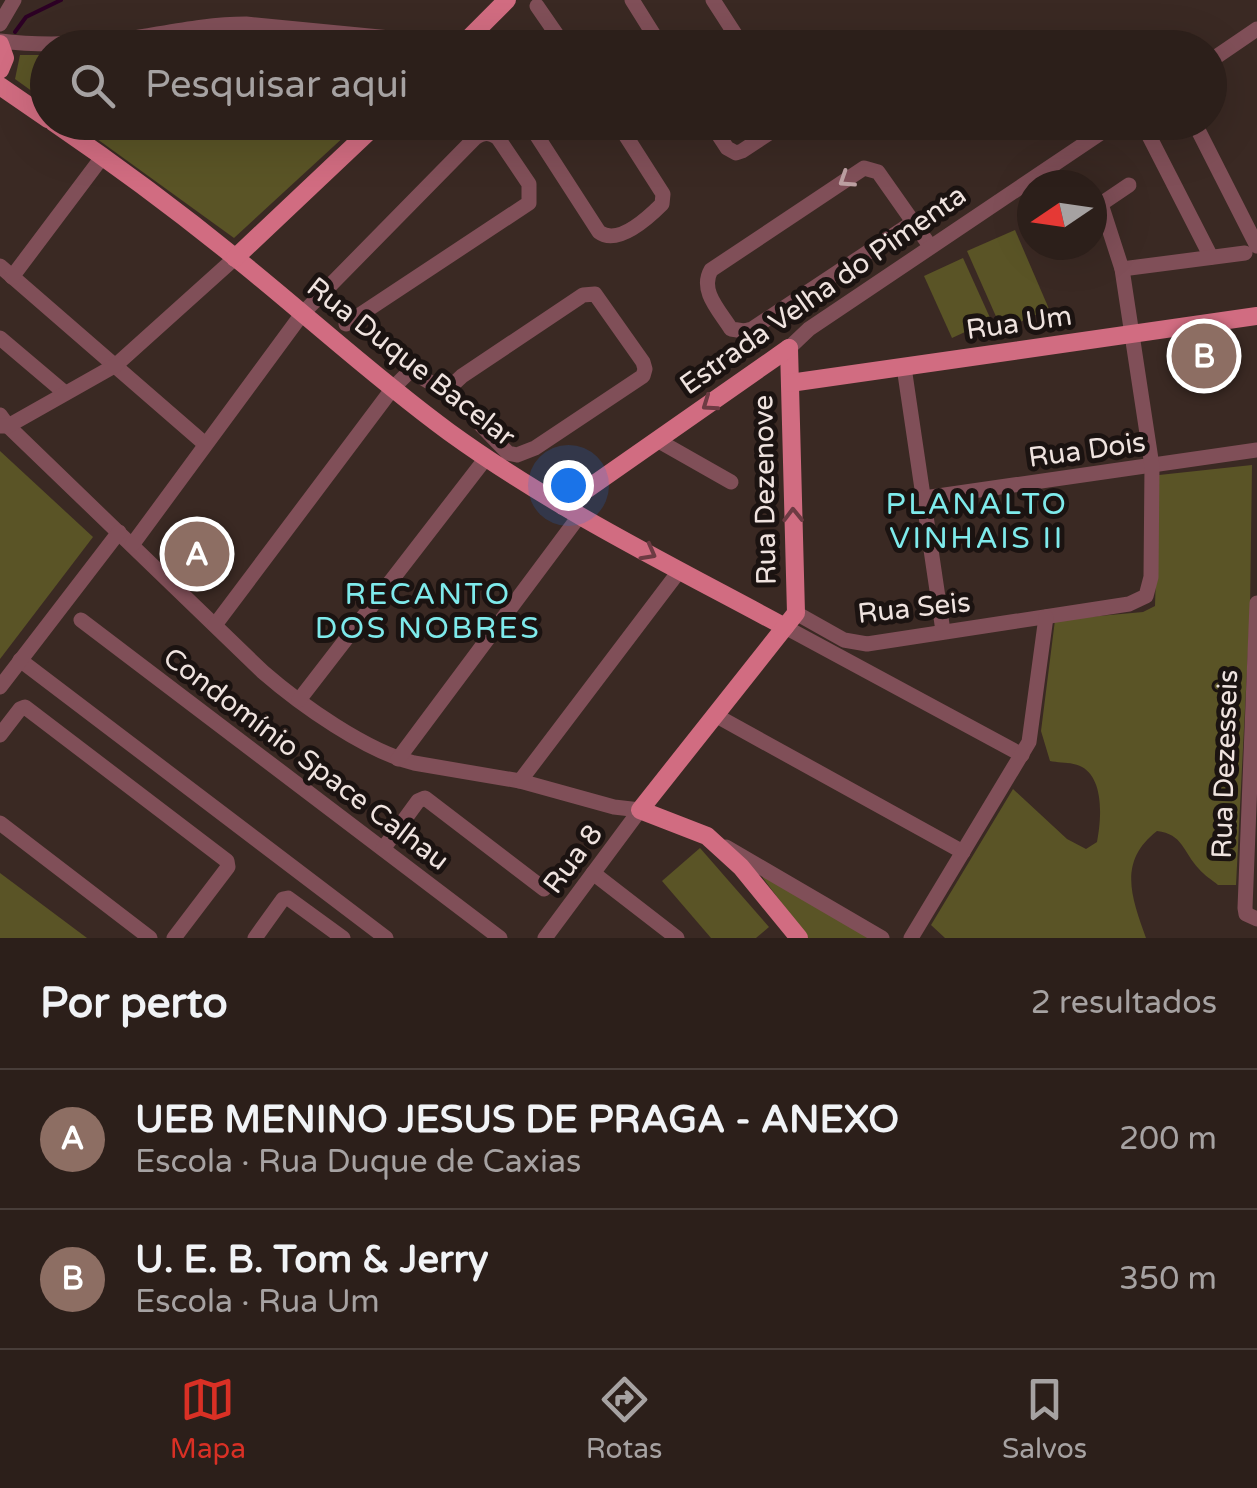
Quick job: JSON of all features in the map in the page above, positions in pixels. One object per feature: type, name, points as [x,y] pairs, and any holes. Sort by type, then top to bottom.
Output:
[{"type":"main road","points":[[480,30],[507,0]]},
{"type":"main road","name":"Rua Duque Bacelar","points":[[1,67],[30,99]]},
{"type":"main road","name":"Rua Duque Bacelar","points":[[79,140],[236,258],[393,388],[486,458],[680,570],[790,620]]},
{"type":"main road","points":[[236,258],[360,140]]},
{"type":"main road","name":"Rua Um","points":[[790,383],[1257,316]]},
{"type":"main road","name":"Rua Dezenove","points":[[788,348],[790,620]]},
{"type":"main road","name":"Estrada Velha do Pimenta","points":[[572,510],[657,440],[788,348]]},
{"type":"main road","points":[[790,620],[640,810],[706,836],[748,875],[799,938]]},
{"type":"street","points":[[0,24],[14,0]]},
{"type":"street","points":[[632,0],[651,30]]},
{"type":"street","points":[[712,0],[732,30]]},
{"type":"street","points":[[537,6],[554,30]]},
{"type":"street","points":[[184,30],[246,24],[312,30]]},
{"type":"street","points":[[1227,49],[1257,29]]},
{"type":"street","points":[[1,67],[9,48],[30,44]]},
{"type":"street","points":[[132,544],[302,314],[473,140]]},
{"type":"street","points":[[346,324],[529,203],[529,184],[499,140]]},
{"type":"street","points":[[540,140],[600,232],[613,238],[662,204],[663,194],[628,140]]},
{"type":"street","points":[[721,140],[736,153],[759,140]]},
{"type":"street","name":"Estrada Velha do Pimenta","points":[[788,348],[809,329],[1090,140]]},
{"type":"street","points":[[1151,140],[1211,257]]},
{"type":"street","points":[[1122,268],[1251,249],[1202,140]]},
{"type":"street","points":[[103,156],[6,272],[205,444]]},
{"type":"street","points":[[914,221],[744,331],[732,329],[706,289],[711,270],[864,168],[878,172],[914,221],[930,246]]},
{"type":"street","points":[[1107,200],[1129,185]]},
{"type":"street","points":[[1107,231],[1122,268],[1152,466]]},
{"type":"street","points":[[236,258],[116,365],[3,423],[264,672],[364,742],[398,759],[520,781],[602,804],[640,810]]},
{"type":"street","points":[[215,625],[408,373],[414,372],[447,390],[508,453],[517,456],[644,376],[645,369],[600,298],[588,294],[462,376],[447,390]]},
{"type":"street","points":[[0,338],[65,394]]},
{"type":"street","points":[[904,367],[943,632]]},
{"type":"street","points":[[657,440],[732,482]]},
{"type":"street","name":"Rua Dois","points":[[924,498],[1257,450]]},
{"type":"street","points":[[299,700],[486,458]]},
{"type":"street","name":"Rua Seis","points":[[790,620],[856,643],[1129,604],[1146,596],[1151,578],[1152,466]]},
{"type":"street","points":[[398,759],[572,510]]},
{"type":"street","points":[[0,687],[119,532]]},
{"type":"street","points":[[520,781],[680,570]]},
{"type":"street","name":"Rua Dezesseis","points":[[1257,603],[1244,908],[1246,914],[1257,919]]},
{"type":"street","points":[[911,938],[1031,735],[1046,617]]},
{"type":"street","name":"Condomínio Space Calhau","points":[[81,620],[500,938]]},
{"type":"street","name":"Rua Duque Bacelar","points":[[790,620],[1022,755]]},
{"type":"street","points":[[20,660],[219,817],[243,830],[386,938]]},
{"type":"street","points":[[0,735],[25,707],[227,861],[228,867],[174,938]]},
{"type":"street","points":[[715,715],[963,852]]},
{"type":"street","points":[[382,848],[418,801],[425,798],[544,888]]},
{"type":"street","name":"Rua 8","points":[[545,938],[640,810]]},
{"type":"street","points":[[200,840],[219,817]]},
{"type":"street","points":[[0,823],[150,938]]},
{"type":"street","points":[[220,856],[243,830]]},
{"type":"street","points":[[706,836],[882,938]]},
{"type":"street","points":[[593,873],[677,938]]},
{"type":"street","points":[[255,938],[283,899],[288,898],[342,938]]},
{"type":"shaded area","points":[[20,55],[30,55],[30,90],[15,79]]},
{"type":"shaded area","points":[[99,140],[341,140],[234,238]]},
{"type":"shaded area","points":[[1015,230],[1017,260],[1028,260],[1049,309],[1002,330],[967,251]]},
{"type":"shaded area","points":[[963,258],[991,320],[952,338],[924,276]]},
{"type":"shaded area","points":[[0,451],[93,537],[0,659]]},
{"type":"shaded area","points":[[1252,465],[1250,611],[1236,885],[1218,885],[1199,869],[1177,840],[1157,831],[1144,843],[1132,868],[1133,895],[1146,938],[945,938],[931,925],[1013,789],[1067,839],[1086,849],[1097,842],[1100,812],[1095,781],[1079,765],[1050,761],[1041,731],[1055,620],[1143,612],[1155,606],[1159,475]]},
{"type":"shaded area","points":[[700,848],[769,927],[756,938],[711,938],[662,881]]},
{"type":"shaded area","points":[[0,873],[87,938],[0,938]]},
{"type":"shaded area","points":[[760,874],[871,938],[808,938]]},
{"type":"waterway","points":[[15,32],[26,17],[61,0]]},
{"type":"place","name":"U. E. B. Tom & Jerry","points":[[1204,356]]},
{"type":"place","name":"UEB MENINO JESUS DE PRAGA - ANEXO","points":[[197,554]]},
{"type":"district","name":"PLANALTO VINHAIS II","points":[[977,521]]},
{"type":"district","name":"RECANTO DOS NOBRES","points":[[428,611]]}]
